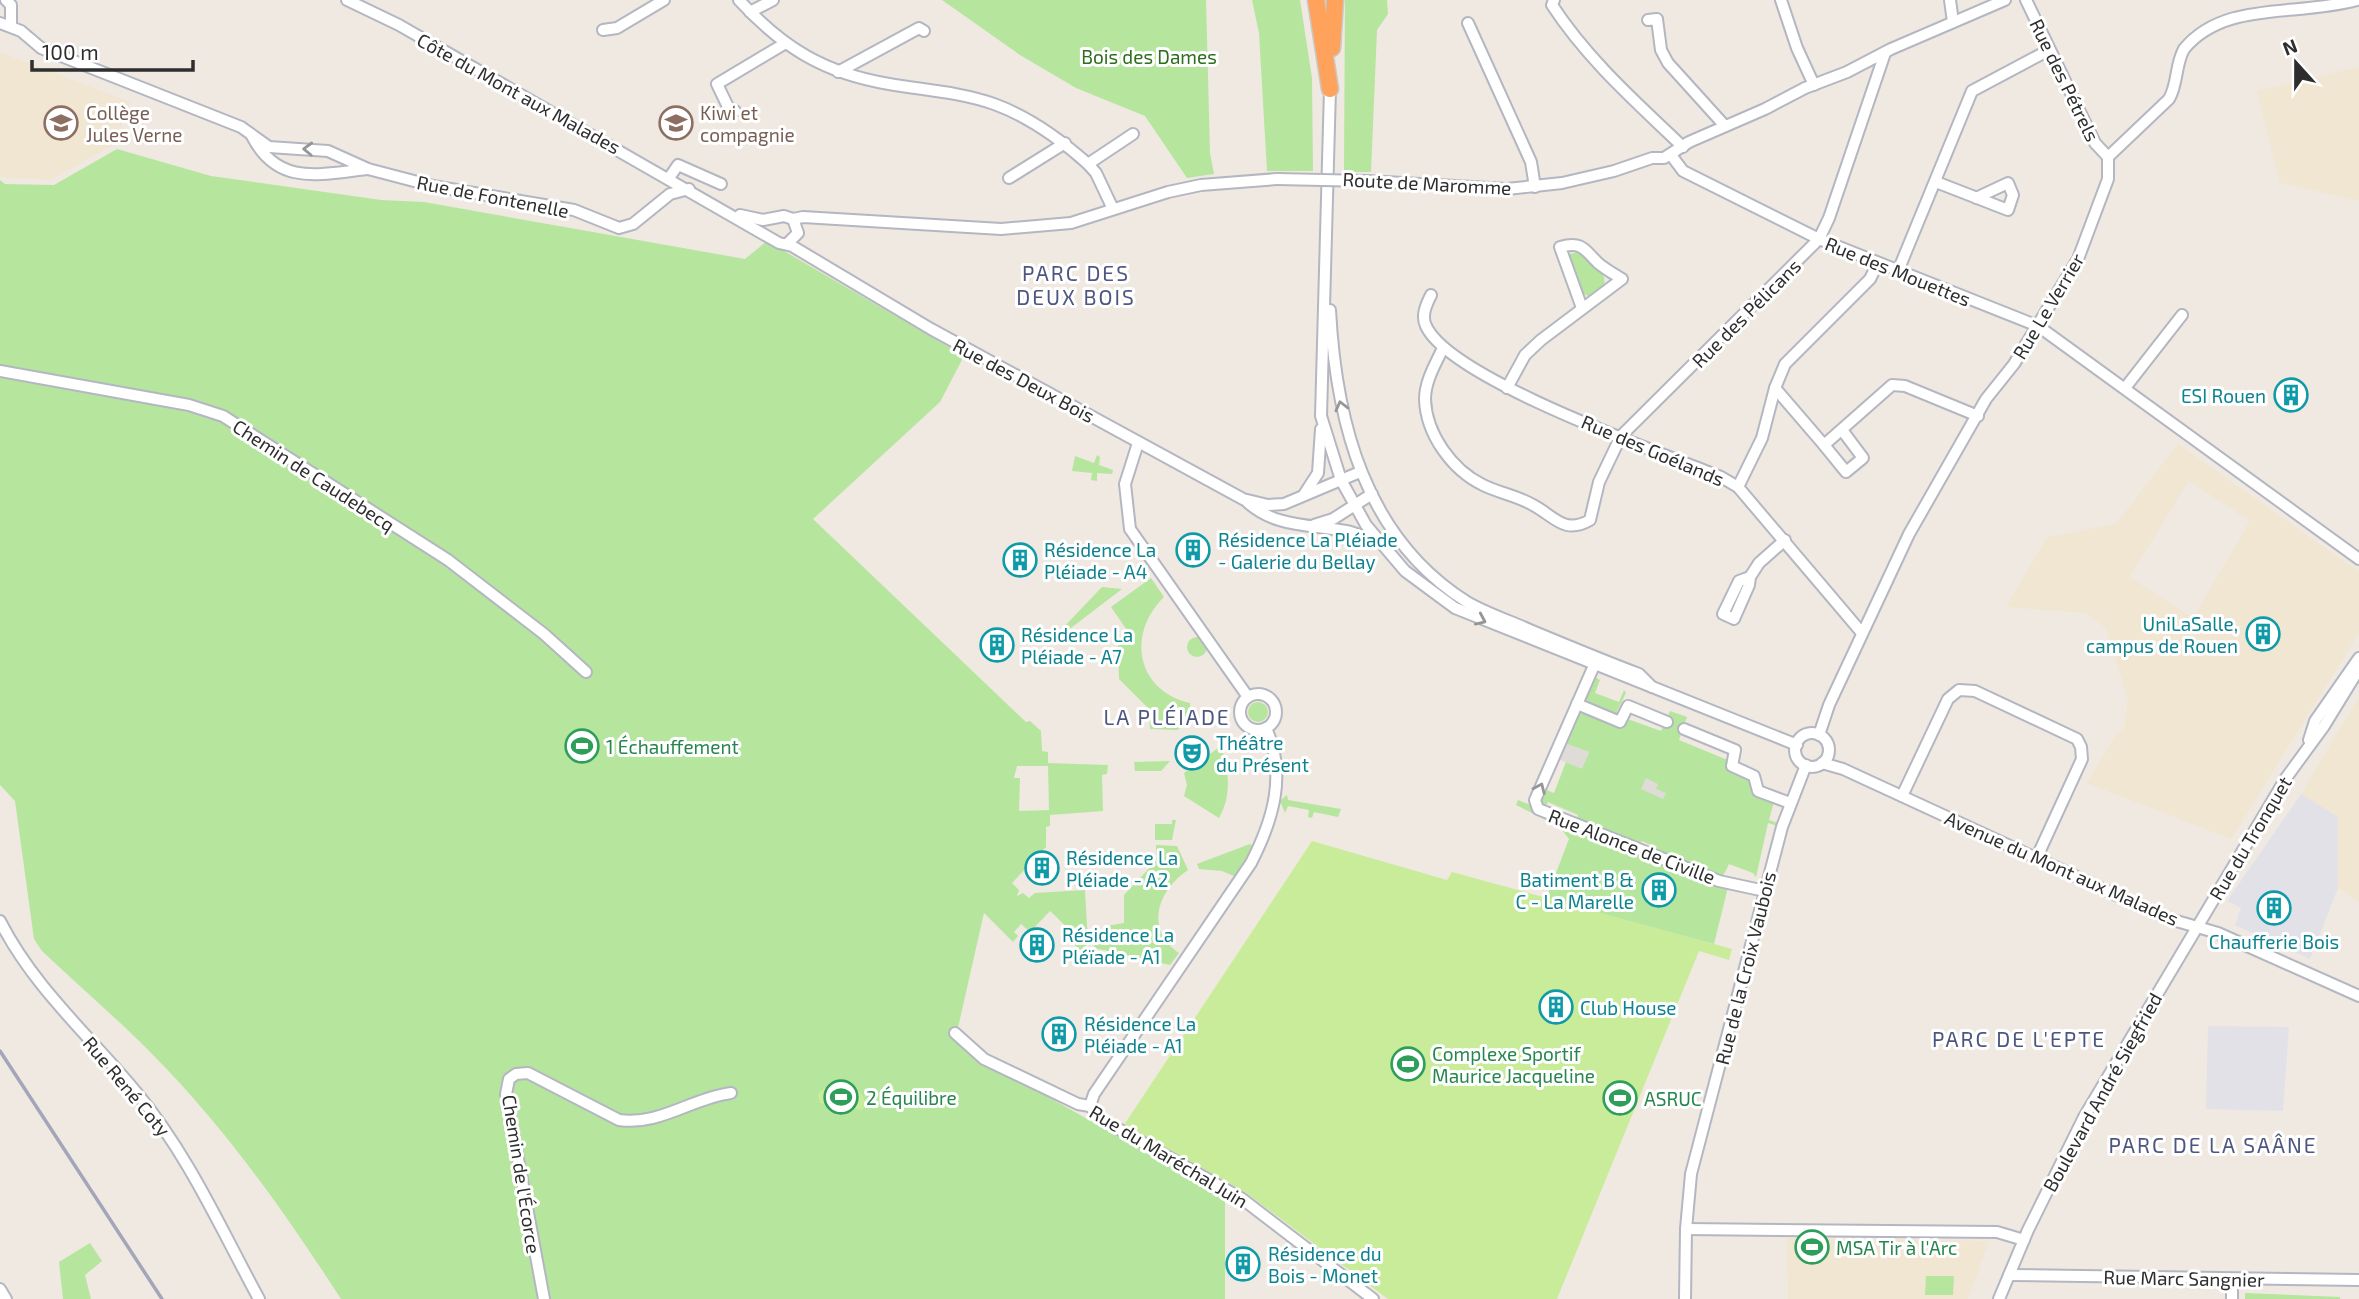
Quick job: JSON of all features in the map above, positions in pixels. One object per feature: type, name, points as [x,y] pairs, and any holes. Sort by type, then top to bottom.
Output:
[{"type":"highway","points":[[1316,0],[1330,89]]},
{"type":"highway","points":[[1330,89],[1335,0]]},
{"type":"street","points":[[5,24],[10,5],[6,0]]},
{"type":"street","name":"Côte du Mont aux Malades","points":[[347,0],[399,25],[688,189]]},
{"type":"street","points":[[603,30],[617,28],[664,0]]},
{"type":"street","points":[[739,0],[796,53],[838,72],[992,103],[1026,117],[1065,143],[1088,164],[1096,173],[1113,209]]},
{"type":"street","points":[[750,12],[774,0]]},
{"type":"street","points":[[1554,0],[1552,5],[1569,31],[1599,67],[1683,147]]},
{"type":"street","points":[[1781,0],[1797,48],[1814,85]]},
{"type":"street","points":[[1950,0],[1953,22]]},
{"type":"street","name":"Route de Maromme","points":[[796,228],[816,218],[1001,229],[1070,223],[1201,186],[1277,179],[1368,181],[1485,189],[1535,187],[1601,174],[1671,155],[1725,126],[2005,0]]},
{"type":"street","name":"Rue des Pétrels","points":[[2026,0],[2095,143],[2108,157]]},
{"type":"street","points":[[2108,157],[2169,99],[2185,48],[2212,20],[2248,5],[2329,5],[2357,0]]},
{"type":"street","points":[[1648,20],[1657,19],[1661,50],[1668,63],[1725,126]]},
{"type":"street","points":[[1468,23],[1531,162],[1535,187]]},
{"type":"street","name":"Rue de Fontenelle","points":[[5,24],[41,48],[248,130],[270,147],[283,150],[306,148],[333,153],[368,169],[433,186],[574,210],[619,228],[633,224],[670,194],[688,189]]},
{"type":"street","points":[[838,72],[919,28],[924,31]]},
{"type":"street","points":[[735,111],[730,111],[717,84],[785,44]]},
{"type":"street","points":[[1898,271],[1974,89],[2049,50]]},
{"type":"street","name":"Rue des Pélicans","points":[[1443,348],[1428,381],[1425,398],[1439,442],[1458,468],[1481,484],[1533,505],[1562,526],[1578,526],[1590,520],[1599,482],[1621,436],[1818,239],[1829,218],[1885,53]]},
{"type":"street","points":[[1300,498],[1314,483],[1318,472],[1328,251],[1330,89]]},
{"type":"street","name":"Rue de Fontenelle","points":[[248,130],[261,155],[273,164],[299,173],[368,169]]},
{"type":"street","points":[[1088,164],[1133,134]]},
{"type":"street","points":[[1009,178],[1065,143]]},
{"type":"street","points":[[333,153],[334,173]]},
{"type":"street","name":"Rue des Mouettes","points":[[1671,155],[1683,171],[1818,239],[2038,326],[2359,559]]},
{"type":"street","name":"Rue Le Verrier","points":[[1819,735],[1862,633],[1909,534],[1979,416],[1986,399],[2014,364],[2063,288],[2086,241],[2108,179],[2108,157]]},
{"type":"street","points":[[669,178],[678,165],[721,184]]},
{"type":"street","points":[[1936,181],[1976,198]]},
{"type":"street","points":[[688,189],[779,243],[787,244],[796,228]]},
{"type":"street","points":[[729,212],[763,220],[775,220],[784,216],[796,228],[807,256]]},
{"type":"street","points":[[772,237],[770,230],[775,220]]},
{"type":"street","points":[[1507,388],[1525,355],[1582,307],[1622,279],[1599,264],[1584,246],[1574,243],[1560,247],[1582,307]]},
{"type":"street","name":"Rue des Deux Bois","points":[[787,244],[931,329],[1243,499],[1253,508],[1278,521],[1346,531],[1378,542]]},
{"type":"street","points":[[1328,251],[1337,391],[1360,472],[1372,494],[1412,553],[1468,603],[1594,664]]},
{"type":"street","points":[[1738,487],[1762,438],[1775,388],[1785,364],[1870,279],[1878,263]]},
{"type":"street","name":"Rue des Goélands","points":[[1431,295],[1424,307],[1425,325],[1443,348],[1507,388],[1721,477],[1738,487],[1862,633]]},
{"type":"street","points":[[2125,388],[2182,315]]},
{"type":"street","name":"Chemin de Caudebecq","points":[[0,371],[189,405],[223,416],[299,462],[327,485],[448,560],[544,634],[586,672]]},
{"type":"street","points":[[1824,445],[1892,385],[1905,386],[1979,416]]},
{"type":"street","points":[[1775,388],[1846,472],[1863,458],[1842,430]]},
{"type":"street","points":[[1321,416],[1341,480],[1353,504],[1378,542],[1422,586],[1470,615],[1594,664],[1639,674],[1652,687],[1797,745]]},
{"type":"street","points":[[1138,443],[1125,484],[1130,529],[1248,697]]},
{"type":"street","name":"Rue des Deux Bois","points":[[1243,499],[1276,505],[1300,498],[1360,472]]},
{"type":"street","points":[[1308,527],[1333,519],[1372,494]]},
{"type":"street","points":[[1750,577],[1759,562],[1785,540]]},
{"type":"street","name":"Rue du Tronquet","points":[[2305,749],[2315,721],[2359,658]]},
{"type":"street","name":"Rue Alonce de Civille","points":[[1594,664],[1535,800],[1538,809],[1718,881],[1765,891]]},
{"type":"street","name":"Rue du Tronquet","points":[[2196,928],[2305,749],[2324,726],[2359,669]]},
{"type":"street","points":[[1902,796],[1948,699],[1953,692],[1964,688],[1975,691],[2077,739],[2081,747],[2082,759],[2037,857]]},
{"type":"street","points":[[1265,695],[1273,703],[1274,720],[1266,728],[1255,729],[1242,720],[1240,710],[1248,697],[1265,695]]},
{"type":"street","points":[[1577,704],[1620,722],[1628,706],[1667,722]]},
{"type":"street","points":[[1090,1105],[1094,1094],[1251,863],[1269,828],[1276,765],[1266,728]]},
{"type":"street","points":[[1684,729],[1735,750],[1732,766],[1754,776],[1758,791],[1790,803]]},
{"type":"street","points":[[1807,734],[1819,735],[1828,745],[1825,759],[1806,765],[1798,759],[1797,745],[1807,734]]},
{"type":"street","name":"Avenue du Mont aux Malades","points":[[1825,759],[2158,914],[2218,933],[2359,996]]},
{"type":"street","name":"Rue de la Croix Vaubois","points":[[1685,1299],[1686,1229],[1692,1174],[1765,891],[1790,803],[1806,765]]},
{"type":"street","name":"Rue René Coty","points":[[0,921],[24,964],[50,998],[137,1092],[167,1133],[259,1299]]},
{"type":"street","name":"Boulevard André Siegfried","points":[[1999,1299],[2024,1240],[2084,1117],[2196,928]]},
{"type":"street","name":"Rue du Maréchal Juin","points":[[955,1033],[991,1063],[1078,1104],[1090,1105],[1101,1119],[1241,1198],[1373,1299]]},
{"type":"street","name":"Chemin de l'Écorce","points":[[544,1299],[506,1094],[509,1079],[516,1074],[528,1073],[619,1120],[633,1122],[650,1121],[707,1096],[731,1093]]},
{"type":"street","points":[[1686,1229],[1997,1232],[2024,1240]]},
{"type":"street","name":"Rue Marc Sangnier","points":[[2009,1275],[2359,1280]]},
{"type":"street","points":[[2232,1279],[2232,1299]]},
{"type":"street","points":[[0,1289],[6,1299]]},
{"type":"shaded area","name":"Collège Jules Verne","points":[[0,52],[130,102],[115,144],[50,180],[0,177]]},
{"type":"shaded area","points":[[2359,67],[2359,201],[2280,183],[2257,91]]},
{"type":"shaded area","points":[[2178,444],[2359,572],[2359,633],[2231,839],[2087,783],[2115,736],[2124,729],[2128,699],[2106,628],[2086,613],[2006,607],[2047,537],[2116,524]],"holes":[[[2189,481],[2250,521],[2193,618],[2129,577]]]},
{"type":"shaded area","points":[[2359,697],[2359,902],[2338,888],[2338,817],[2301,794]]},
{"type":"shaded area","points":[[1562,742],[1589,752],[1582,769],[1556,758]]},
{"type":"shaded area","points":[[1646,778],[1658,784],[1656,789],[1666,793],[1663,799],[1641,789]]},
{"type":"shaded area","points":[[2301,794],[2339,816],[2338,888],[2310,959],[2235,925],[2241,908],[2227,901]]},
{"type":"shaded area","points":[[2208,1026],[2289,1027],[2283,1111],[2206,1109]]},
{"type":"shaded area","points":[[1787,1238],[1989,1241],[1968,1299],[1788,1299]]},
{"type":"green space","name":"Bois des Dames","points":[[942,0],[1206,0],[1210,153],[1214,174],[1187,178],[1145,116],[1076,88],[1020,55]]},
{"type":"green space","name":"Bois des Dames","points":[[1252,0],[1300,0],[1312,78],[1313,171],[1267,171],[1259,33]]},
{"type":"green space","points":[[1345,0],[1387,0],[1388,14],[1377,30],[1371,172],[1344,172]]},
{"type":"green space","points":[[117,149],[211,176],[381,200],[424,202],[745,259],[767,241],[964,356],[940,402],[813,519],[1026,722],[1030,721],[1041,731],[1042,751],[1048,752],[1048,763],[1108,765],[1107,774],[1102,775],[1103,811],[1050,815],[1050,826],[1046,827],[1046,847],[1012,883],[1019,890],[1017,896],[1023,893],[1029,898],[1035,893],[1085,890],[1088,944],[1081,951],[1066,936],[1071,931],[1050,911],[1030,932],[1021,924],[1014,932],[1018,936],[1013,942],[984,913],[957,1032],[1011,1076],[1225,1197],[1225,1299],[341,1299],[277,1204],[207,1114],[155,1057],[42,951],[34,939],[15,801],[0,785],[0,180],[5,184],[54,185]],"holes":[[[1017,766],[1048,766],[1049,810],[1019,811],[1020,778],[1014,778]]]},
{"type":"green space","points":[[1581,251],[1598,267],[1605,281],[1604,286],[1588,296],[1582,293],[1569,258],[1570,254]]},
{"type":"green space","points":[[1097,455],[1100,457],[1099,465],[1113,470],[1112,474],[1097,473],[1097,481],[1091,480],[1092,473],[1072,471],[1075,456],[1094,463]]},
{"type":"green space","points":[[1151,578],[1164,597],[1152,612],[1145,627],[1143,659],[1148,674],[1158,687],[1172,697],[1190,703],[1191,721],[1177,730],[1150,729],[1149,709],[1119,679],[1118,637],[1136,636],[1129,633],[1111,607]]},
{"type":"green space","points":[[1102,587],[1122,589],[1063,634],[1060,631]]},
{"type":"green space","points":[[1197,637],[1204,640],[1207,647],[1204,654],[1197,657],[1190,654],[1187,647],[1190,640]]},
{"type":"green space","points":[[1590,674],[1600,680],[1595,693],[1619,702],[1624,690],[1626,693],[1617,711],[1625,718],[1661,731],[1670,711],[1687,717],[1679,740],[1730,761],[1775,798],[1769,820],[1778,823],[1778,826],[1768,823],[1756,877],[1753,873],[1729,864],[1724,874],[1719,877],[1675,856],[1673,859],[1653,851],[1655,847],[1642,841],[1639,845],[1548,802],[1546,806],[1541,803],[1544,789],[1554,793],[1566,762],[1582,768],[1589,752],[1561,742]]},
{"type":"green space","points":[[1254,702],[1262,702],[1268,712],[1262,722],[1254,722],[1248,716],[1248,708]]},
{"type":"green space","name":"1 Échauffement","points":[[581,736],[587,738],[588,748],[583,758],[576,749]]},
{"type":"green space","points":[[1221,746],[1228,783],[1226,801],[1219,818],[1184,796],[1187,785],[1184,773]]},
{"type":"green space","points":[[1170,761],[1161,771],[1135,771],[1134,762]]},
{"type":"green space","points":[[1287,795],[1288,800],[1341,809],[1338,817],[1314,812],[1312,818],[1308,817],[1309,810],[1288,806],[1285,813],[1280,801]]},
{"type":"green space","points":[[1518,800],[1729,883],[1714,944],[1546,899],[1569,839],[1560,827],[1516,805]]},
{"type":"green space","points":[[1172,820],[1176,820],[1172,840],[1155,840],[1155,824],[1172,824]]},
{"type":"green space","name":"Complexe Sportif Maurice Jacqueline","points":[[1312,841],[1447,880],[1452,872],[1732,949],[1729,960],[1699,951],[1557,1299],[1388,1299],[1245,1192],[1124,1125]]},
{"type":"green space","points":[[1250,844],[1255,847],[1236,877],[1222,871],[1199,869],[1197,864]]},
{"type":"green space","points":[[1156,845],[1177,846],[1188,870],[1169,888],[1159,910],[1161,933],[1179,953],[1170,965],[1094,948],[1095,931],[1105,931],[1106,926],[1124,923],[1124,895],[1156,861]]},
{"type":"green space","name":"2 Équilibre","points":[[847,1083],[861,1093],[867,1104],[862,1110],[820,1103],[818,1095],[824,1089],[831,1085]]},
{"type":"green space","points":[[90,1243],[102,1261],[85,1275],[91,1299],[63,1299],[59,1262]]},
{"type":"green space","points":[[1926,1276],[1954,1276],[1953,1295],[1925,1295]]},
{"type":"green space","points":[[2245,1293],[2340,1297],[2340,1299],[2245,1299]]},
{"type":"railway","points":[[0,1051],[162,1299]]},
{"type":"place","name":"Collège Jules Verne","points":[[61,123]]},
{"type":"place","name":"Kiwi et compagnie","points":[[676,123]]},
{"type":"place","name":"ESI Rouen","points":[[2291,395]]},
{"type":"place","name":"Résidence La Pléiade - Galerie du Bellay","points":[[1193,550]]},
{"type":"place","name":"Résidence La Pléiade - A4","points":[[1020,560]]},
{"type":"place","name":"UniLaSalle, campus de Rouen","points":[[2263,634]]},
{"type":"place","name":"Résidence La Pléiade - A7","points":[[997,645]]},
{"type":"place","name":"1 Échauffement","points":[[582,746]]},
{"type":"place","name":"Théâtre du Présent","points":[[1192,753]]},
{"type":"place","name":"Résidence La Pléiade - A2","points":[[1042,868]]},
{"type":"place","name":"Batiment B & C - La Marelle","points":[[1659,890]]},
{"type":"place","name":"Chaufferie Bois","points":[[2274,908]]},
{"type":"place","name":"Résidence La Pléïade - A1","points":[[1037,945]]},
{"type":"place","name":"Club House","points":[[1556,1007]]},
{"type":"place","name":"Résidence La Pléiade - A1","points":[[1059,1034]]},
{"type":"place","name":"Complexe Sportif Maurice Jacqueline","points":[[1408,1064]]},
{"type":"place","name":"2 Équilibre","points":[[841,1097]]},
{"type":"place","name":"ASRUC","points":[[1620,1098]]},
{"type":"place","name":"MSA Tir à l'Arc","points":[[1812,1247]]},
{"type":"place","name":"Résidence du Bois - Monet","points":[[1243,1264]]},
{"type":"district","name":"PARC DES DEUX BOIS","points":[[1076,284]]},
{"type":"district","name":"LA PLÉIADE","points":[[1167,716]]},
{"type":"district","name":"PARC DE L'EPTE","points":[[2019,1038]]},
{"type":"district","name":"PARC DE LA SAÂNE","points":[[2213,1144]]}]
